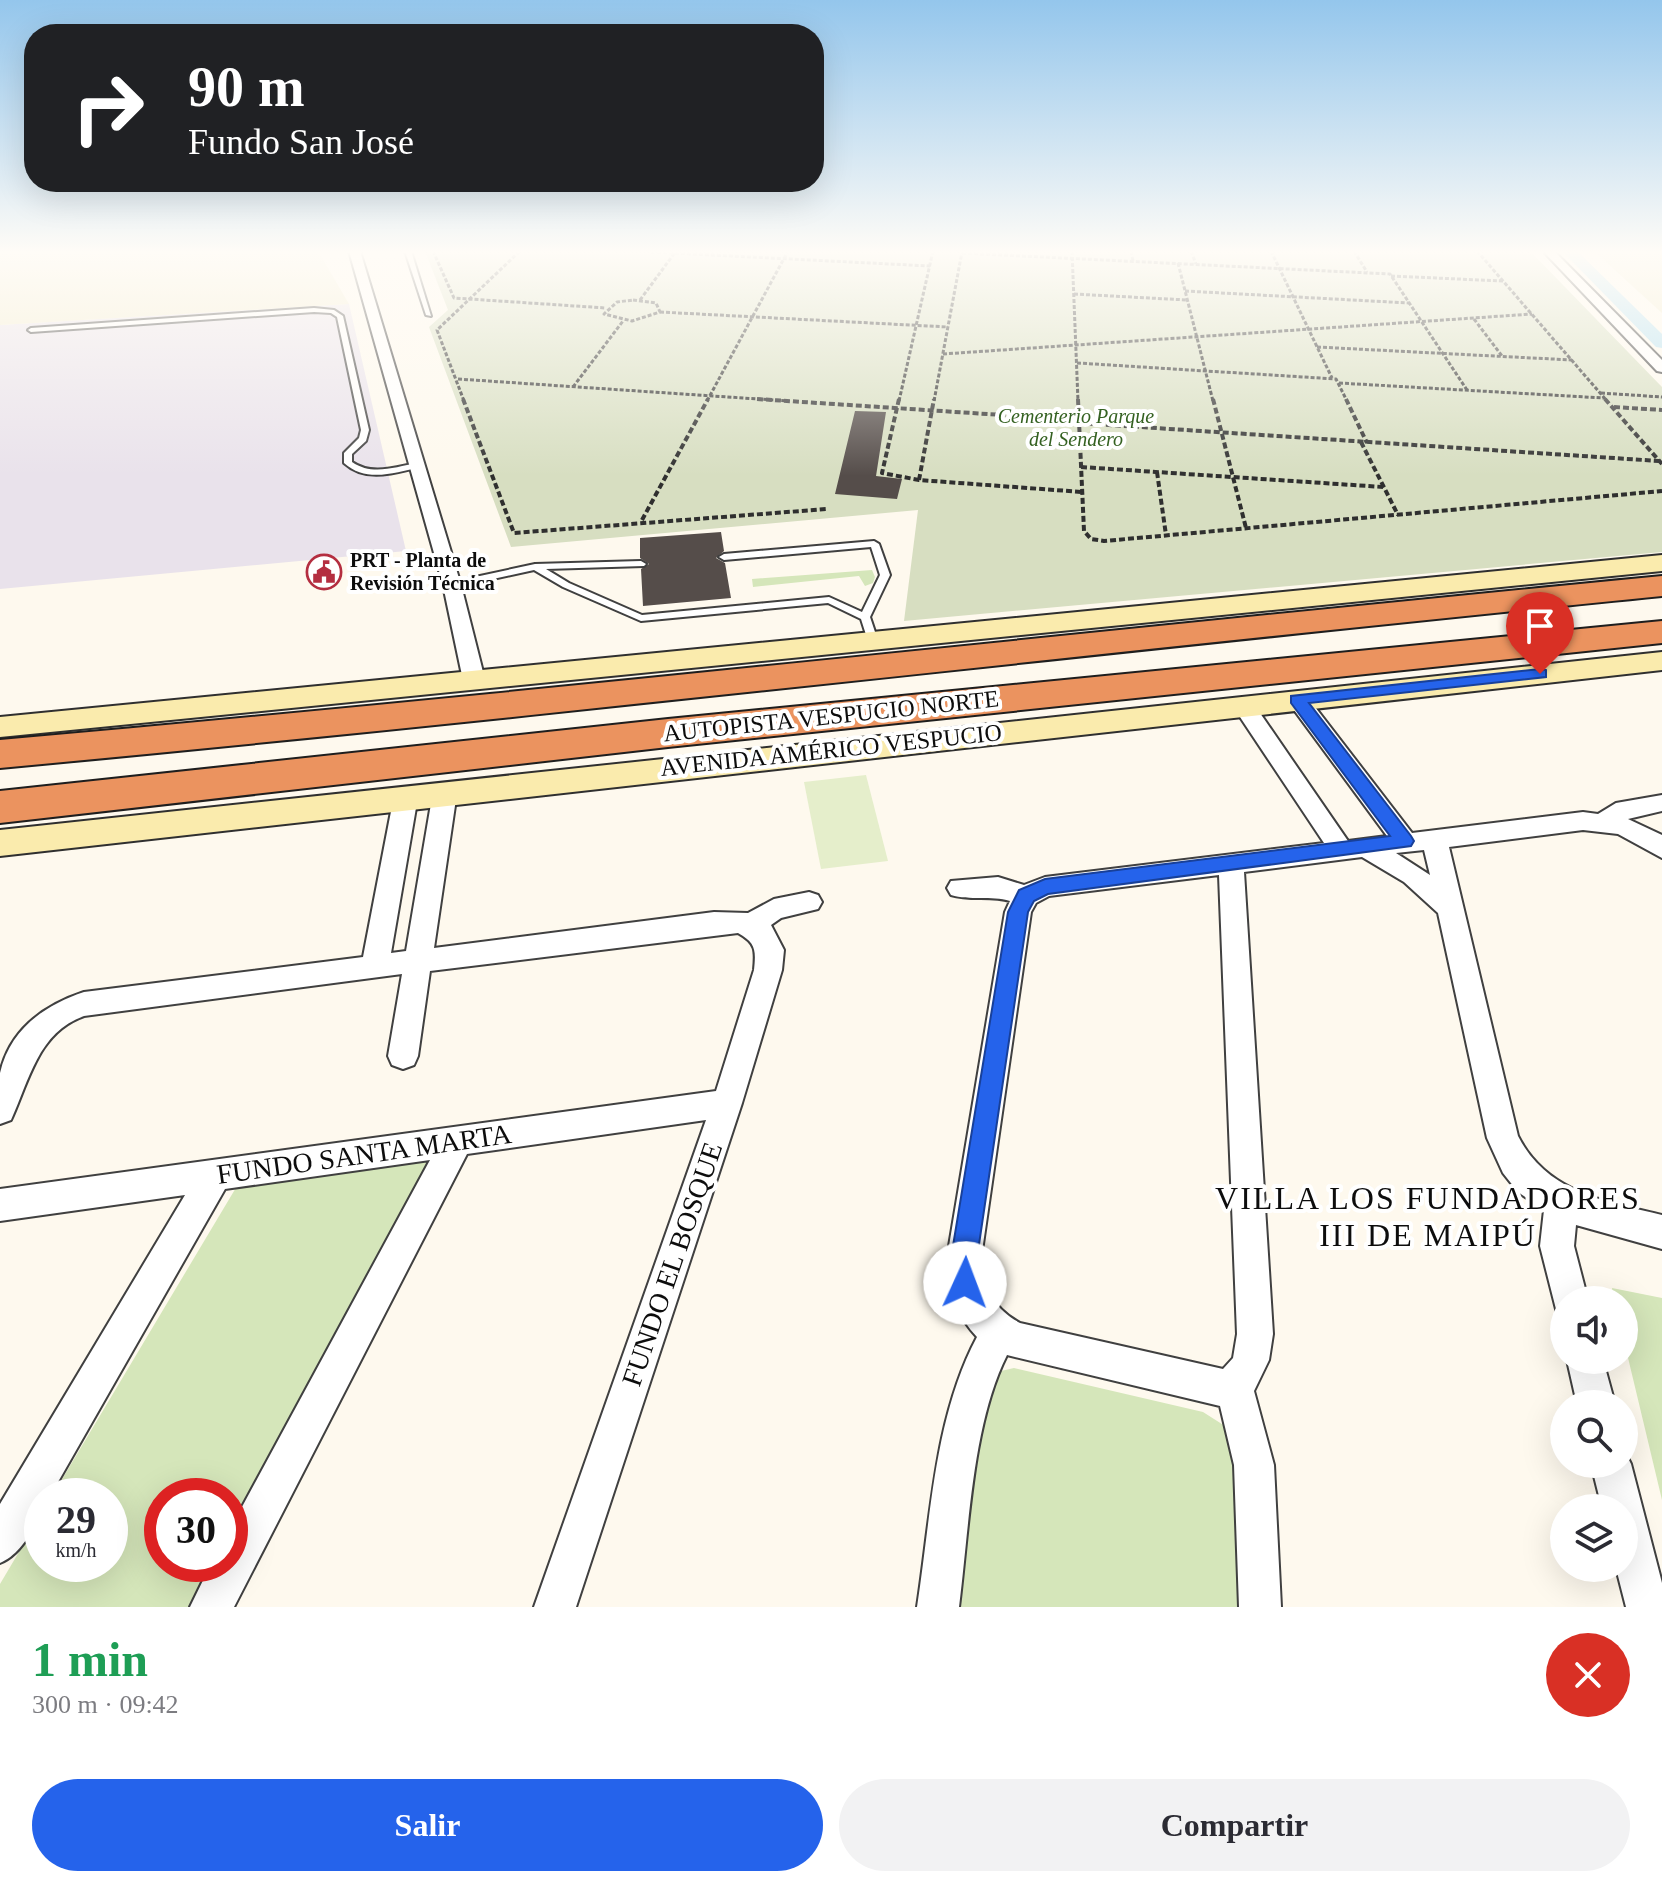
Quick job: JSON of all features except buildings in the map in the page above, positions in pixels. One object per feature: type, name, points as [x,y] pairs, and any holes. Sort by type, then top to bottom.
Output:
[{"type":"highway","name":"AUTOPISTA VESPUCIO NORTE","points":[[0,754],[438,714],[1199,631],[1662,586]]},
{"type":"highway","name":"AUTOPISTA VESPUCIO NORTE","points":[[0,807],[668,733],[1662,632]]},
{"type":"main road","points":[[0,727],[474,680],[869,629],[1662,563]]},
{"type":"main road","name":"AVENIDA AMÉRICO VESPUCIO","points":[[0,843],[406,796],[1662,661]]},
{"type":"street","points":[[376,326],[452,585],[474,680]]},
{"type":"street","points":[[1621,326],[1662,368]]},
{"type":"street","points":[[1297,699],[1404,841]]},
{"type":"street","points":[[1243,705],[1352,848],[1413,875],[1451,909]]},
{"type":"street","points":[[403,1056],[445,792]]},
{"type":"street","points":[[375,967],[406,796]]},
{"type":"street","points":[[1604,822],[1625,809],[1662,803]]},
{"type":"street","points":[[1231,864],[1255,1334],[1248,1367],[1234,1386],[1210,1388],[1029,1345],[999,1333],[985,1320],[969,1297],[964,1258],[1018,912],[1026,896],[1045,887],[1434,837],[1604,822],[1637,831],[1662,849]]},
{"type":"street","points":[[1434,837],[1507,1150],[1528,1181],[1561,1203],[1662,1232]]},
{"type":"street","points":[[391,881],[433,875]]},
{"type":"street","points":[[960,888],[998,887],[1026,896]]},
{"type":"street","points":[[0,1110],[30,1043],[50,1017],[84,1004],[714,923],[751,925],[774,909],[809,902]]},
{"type":"street","name":"FUNDO EL BOSQUE","points":[[555,1607],[727,1103],[768,970],[767,940],[751,925]]},
{"type":"street","name":"FUNDO SANTA MARTA","points":[[0,1205],[727,1103]]},
{"type":"street","points":[[211,1607],[457,1141]]},
{"type":"street","points":[[0,1543],[215,1175]]},
{"type":"street","points":[[1561,1203],[1557,1246],[1567,1286]]},
{"type":"street","points":[[938,1607],[965,1415],[977,1375],[999,1333]]},
{"type":"street","points":[[1234,1386],[1254,1465],[1260,1607]]},
{"type":"street","points":[[1638,1571],[1647,1607]]},
{"type":"lane","points":[[31,330],[94,326]]},
{"type":"lane","points":[[342,326],[365,430],[363,439],[348,453],[348,463],[358,470],[372,473],[417,465]]},
{"type":"lane","points":[[535,567],[566,585],[641,618],[829,600],[869,629],[885,575],[874,544],[724,557]]},
{"type":"lane","points":[[452,585],[535,567],[641,564]]},
{"type":"path","points":[[441,326],[437,330],[514,533],[827,509]]},
{"type":"path","points":[[573,387],[619,326]]},
{"type":"path","points":[[641,521],[747,326]]},
{"type":"path","points":[[919,480],[948,327],[916,326],[882,473],[919,480],[1082,492]]},
{"type":"path","points":[[1075,326],[1084,531],[1091,539],[1662,491]]},
{"type":"path","points":[[1194,326],[1246,528]]},
{"type":"path","points":[[1307,326],[1332,379]]},
{"type":"path","points":[[943,354],[1351,326]]},
{"type":"path","points":[[1425,326],[1467,390]]},
{"type":"path","points":[[1479,326],[1502,356]]},
{"type":"path","points":[[1542,326],[1661,463]]},
{"type":"path","points":[[1317,347],[1572,360]]},
{"type":"path","points":[[1077,363],[1332,379],[1338,383],[1605,398]]},
{"type":"path","points":[[458,379],[1661,463]]},
{"type":"path","points":[[1338,383],[1398,515]]},
{"type":"path","points":[[1601,393],[1662,397]]},
{"type":"path","points":[[1613,407],[1662,410]]},
{"type":"path","points":[[1081,467],[1383,487]]},
{"type":"path","points":[[1157,472],[1166,535]]},
{"type":"shaded area","points":[[0,326],[354,326],[406,551],[0,589]]},
{"type":"green space","name":"Cementerio Parque del Sendero","points":[[1603,326],[1662,387],[1662,552],[904,621],[918,510],[511,547],[429,327]]},
{"type":"green space","points":[[872,570],[875,577],[873,583],[865,586],[859,576],[753,587],[752,579]]},
{"type":"green space","points":[[866,775],[888,861],[821,869],[804,782]]},
{"type":"green space","points":[[429,1158],[430,1162],[248,1508],[248,1478],[144,1478],[144,1582],[208,1582],[195,1607],[0,1607],[0,1584],[24,1543],[24,1582],[128,1582],[128,1478],[63,1478],[237,1186]]},
{"type":"green space","points":[[1638,1293],[1662,1298],[1662,1500],[1638,1390],[1632,1374],[1638,1374]]},
{"type":"green space","points":[[1014,1368],[1203,1412],[1225,1426],[1234,1442],[1245,1607],[960,1607],[973,1483],[984,1416],[1001,1371]]},
{"type":"waterway","points":[[1645,326],[1662,343]]},
{"type":"place","name":"PRT - Planta de Revisión Técnica","points":[[324,572]]},
{"type":"district","name":"VILLA LOS FUNDADORES III DE MAIPÚ","points":[[1428,1216]]},
{"type":"route","points":[[965,1283],[964,1258],[1018,912],[1026,896],[1045,887],[1404,841],[1297,699],[1540,674]]}]
